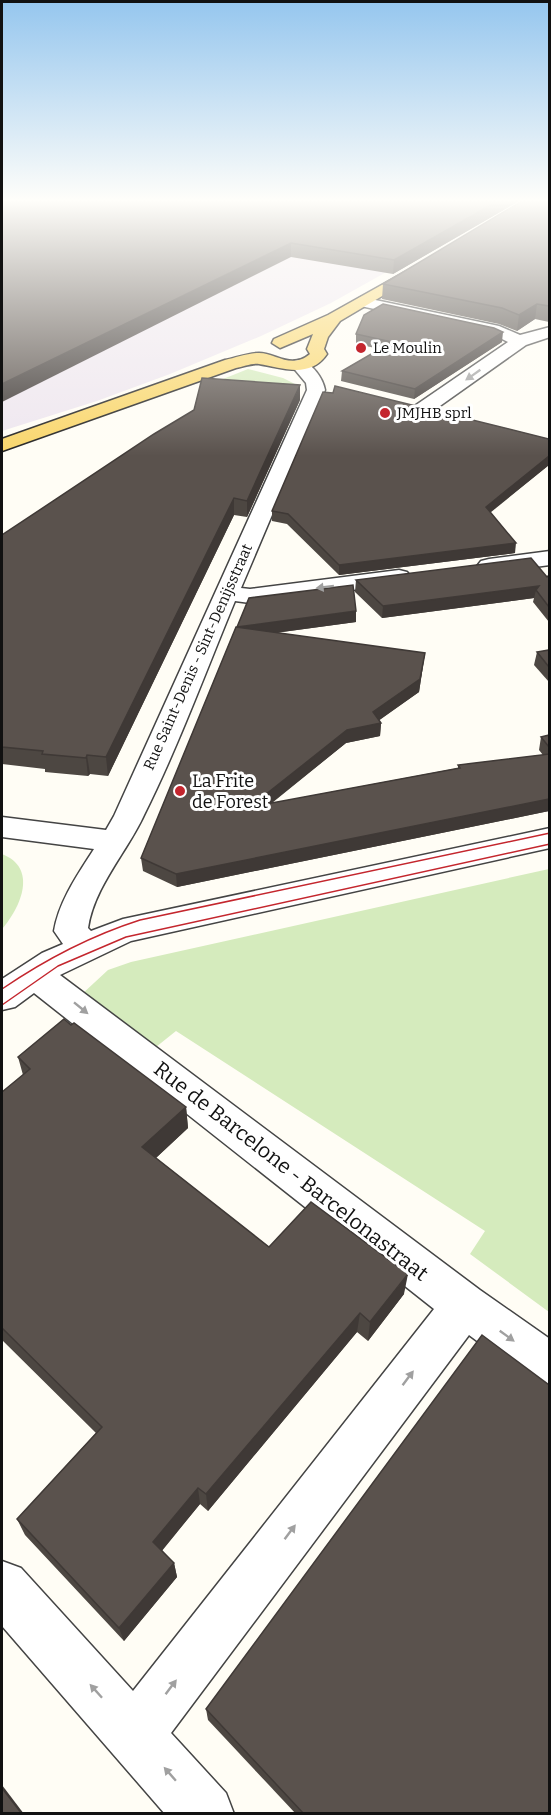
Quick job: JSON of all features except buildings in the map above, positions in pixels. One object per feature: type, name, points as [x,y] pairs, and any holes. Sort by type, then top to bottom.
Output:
[{"type":"main road","name":"Rue Saint-Denis - Sint-Denijsstraat","points":[[259,358],[257,355],[261,349],[280,343],[334,318],[389,286]]},
{"type":"main road","name":"Rue Saint-Denis - Sint-Denijsstraat","points":[[316,378],[319,354],[315,349],[320,336],[334,318]]},
{"type":"main road","points":[[280,343],[294,343],[315,349]]},
{"type":"main road","points":[[2,444],[231,364],[259,358],[316,378]]},
{"type":"street","points":[[361,302],[499,331],[520,341]]},
{"type":"street","points":[[423,409],[520,341],[536,334],[549,332]]},
{"type":"street","name":"Rue Saint-Denis - Sint-Denijsstraat","points":[[84,946],[71,931],[70,925],[89,883],[129,816],[316,390],[316,378]]},
{"type":"street","points":[[401,404],[446,415]]},
{"type":"street","points":[[464,569],[549,558]]},
{"type":"street","points":[[227,593],[250,596],[419,574]]},
{"type":"street","points":[[2,827],[115,841]]},
{"type":"street","points":[[2,997],[34,974],[84,946],[123,931],[549,838]]},
{"type":"street","name":"Rue de Barcelone - Barcelonastraat","points":[[34,974],[464,1305],[549,1367]]},
{"type":"street","points":[[135,1734],[464,1305]]},
{"type":"street","points":[[2,1587],[205,1814]]},
{"type":"shaded area","points":[[2,286],[362,286],[261,336],[170,374],[97,401],[2,431]]},
{"type":"green space","points":[[248,369],[283,378],[295,384],[291,392],[223,379]]},
{"type":"green space","points":[[2,854],[13,860],[20,869],[23,888],[15,910],[2,929]]},
{"type":"green space","points":[[549,869],[549,1312],[470,1254],[485,1231],[176,1031],[151,1051],[81,995],[108,970],[131,962]]},
{"type":"tram line","points":[[2,989],[69,949],[140,920],[550,833]]},
{"type":"tram line","points":[[2,1005],[58,966],[126,937],[550,844]]},
{"type":"place","name":"Le Moulin","points":[[361,348]]},
{"type":"place","name":"JMJHB sprl","points":[[385,413]]},
{"type":"place","name":"La Frite de Forest","points":[[180,791]]}]
